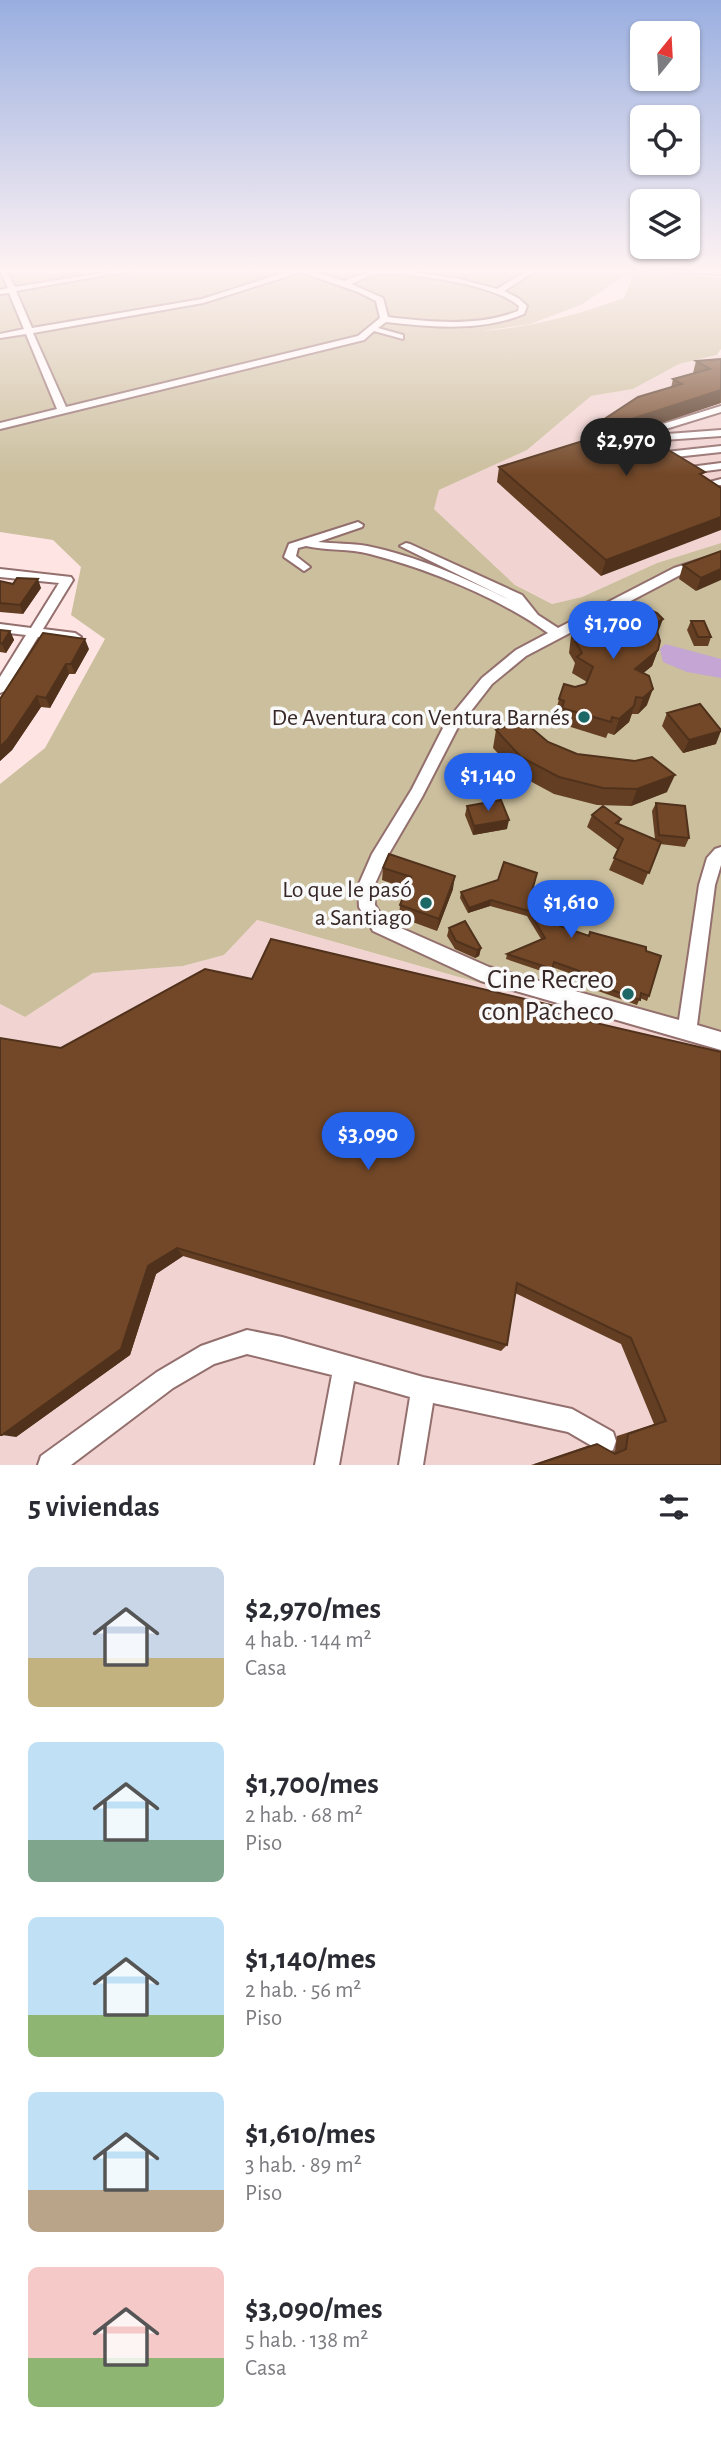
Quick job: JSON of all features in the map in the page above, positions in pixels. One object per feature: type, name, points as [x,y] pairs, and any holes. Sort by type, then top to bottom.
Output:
[{"type":"street","points":[[32,338],[48,385],[63,411]]},
{"type":"street","points":[[0,426],[360,338]]},
{"type":"street","points":[[645,438],[656,429],[721,409]]},
{"type":"street","points":[[684,421],[721,419]]},
{"type":"street","points":[[645,438],[721,433]]},
{"type":"street","points":[[645,438],[690,470],[716,482],[721,490]]},
{"type":"street","points":[[666,455],[721,449]]},
{"type":"street","points":[[690,470],[721,466]]},
{"type":"street","points":[[304,567],[290,557],[293,546],[358,525]]},
{"type":"street","points":[[305,542],[370,550],[463,584],[535,619],[558,634]]},
{"type":"street","points":[[406,546],[518,597],[535,619]]},
{"type":"street","points":[[721,556],[678,571],[521,653],[487,681],[451,726],[417,793],[380,854],[366,886],[368,906],[379,926],[487,975],[721,1041]]},
{"type":"street","points":[[0,573],[67,580],[0,688]]},
{"type":"street","points":[[0,628],[75,637]]},
{"type":"street","points":[[687,1032],[707,885],[713,863],[721,853]]},
{"type":"street","points":[[50,1465],[165,1380],[209,1354],[247,1342],[282,1349],[423,1389],[572,1422],[604,1441]]},
{"type":"street","points":[[327,1465],[345,1367]]},
{"type":"street","points":[[411,1465],[423,1389]]},
{"type":"shaded area","points":[[0,338],[721,338],[721,349],[717,355],[679,364],[633,389],[591,396],[527,450],[439,490],[434,509],[515,585],[552,604],[582,597],[657,563],[721,543],[721,1051],[257,920],[224,955],[183,966],[93,973],[25,1017],[0,1004],[0,784],[45,748],[105,639],[71,615],[81,567],[53,540],[0,532]]},
{"type":"shaded area","points":[[721,355],[721,543],[657,563],[582,597],[552,604],[515,585],[434,509],[439,490],[527,450],[591,396],[633,389],[679,364]]},
{"type":"shaded area","points":[[665,644],[721,659],[721,678],[687,672],[663,662],[660,649]]},
{"type":"shaded area","points":[[256,920],[721,1051],[721,1465],[0,1465],[0,1004],[25,1017],[93,973],[183,966],[224,955]]},
{"type":"building","points":[[721,359],[721,390],[622,422],[705,472],[700,474],[721,488],[721,517],[606,560],[499,467],[602,435],[589,429],[638,397],[682,384],[673,379],[710,369],[696,361]]},
{"type":"building","points":[[721,551],[721,569],[701,578],[683,565]]},
{"type":"building","points":[[17,578],[38,579],[20,605],[0,603],[0,581],[13,584]]},
{"type":"building","points":[[636,603],[657,613],[663,619],[655,624],[660,641],[658,650],[635,669],[649,676],[653,689],[643,698],[636,697],[634,706],[619,719],[612,717],[611,722],[562,708],[564,701],[559,699],[564,684],[575,687],[586,684],[593,667],[577,657],[582,653],[573,637],[575,620],[597,608],[626,610]]},
{"type":"building","points":[[691,621],[704,621],[711,637],[698,637]]},
{"type":"building","points":[[0,630],[10,631],[2,644],[0,643]]},
{"type":"building","points":[[43,633],[85,639],[71,664],[66,664],[46,698],[37,696],[0,747],[0,699]]},
{"type":"building","points":[[700,704],[721,731],[689,740],[667,713]]},
{"type":"building","points":[[522,720],[548,742],[577,754],[635,761],[652,757],[675,775],[637,789],[603,788],[559,777],[521,757],[496,730]]},
{"type":"building","points":[[501,800],[509,820],[474,826],[467,806]]},
{"type":"building","points":[[656,803],[685,806],[689,838],[659,835]]},
{"type":"building","points":[[603,806],[621,819],[616,823],[661,842],[649,873],[614,858],[623,839],[592,815]]},
{"type":"building","points":[[389,854],[455,876],[439,919],[400,905],[411,877],[383,868]]},
{"type":"building","points":[[504,862],[537,873],[530,898],[540,913],[561,921],[560,926],[589,936],[590,932],[646,947],[646,951],[661,956],[649,996],[641,993],[640,1000],[589,982],[588,974],[554,962],[552,969],[507,954],[545,938],[529,911],[491,900],[469,908],[461,892],[498,880]]},
{"type":"building","points":[[465,921],[481,948],[477,950],[456,941],[449,928]]},
{"type":"building","points":[[271,939],[559,1007],[557,1014],[721,1052],[721,1465],[535,1465],[597,1444],[615,1454],[626,1449],[628,1434],[666,1421],[631,1338],[517,1283],[507,1345],[177,1248],[148,1266],[121,1349],[0,1435],[0,1038],[61,1048],[205,969],[252,979]]},
{"type":"place","name":"De Aventura con Ventura Barnés","points":[[584,717]]},
{"type":"place","name":"Lo que le pasó a Santiago","points":[[426,903]]},
{"type":"place","name":"Cine Recreo con Pacheco","points":[[628,994]]}]
